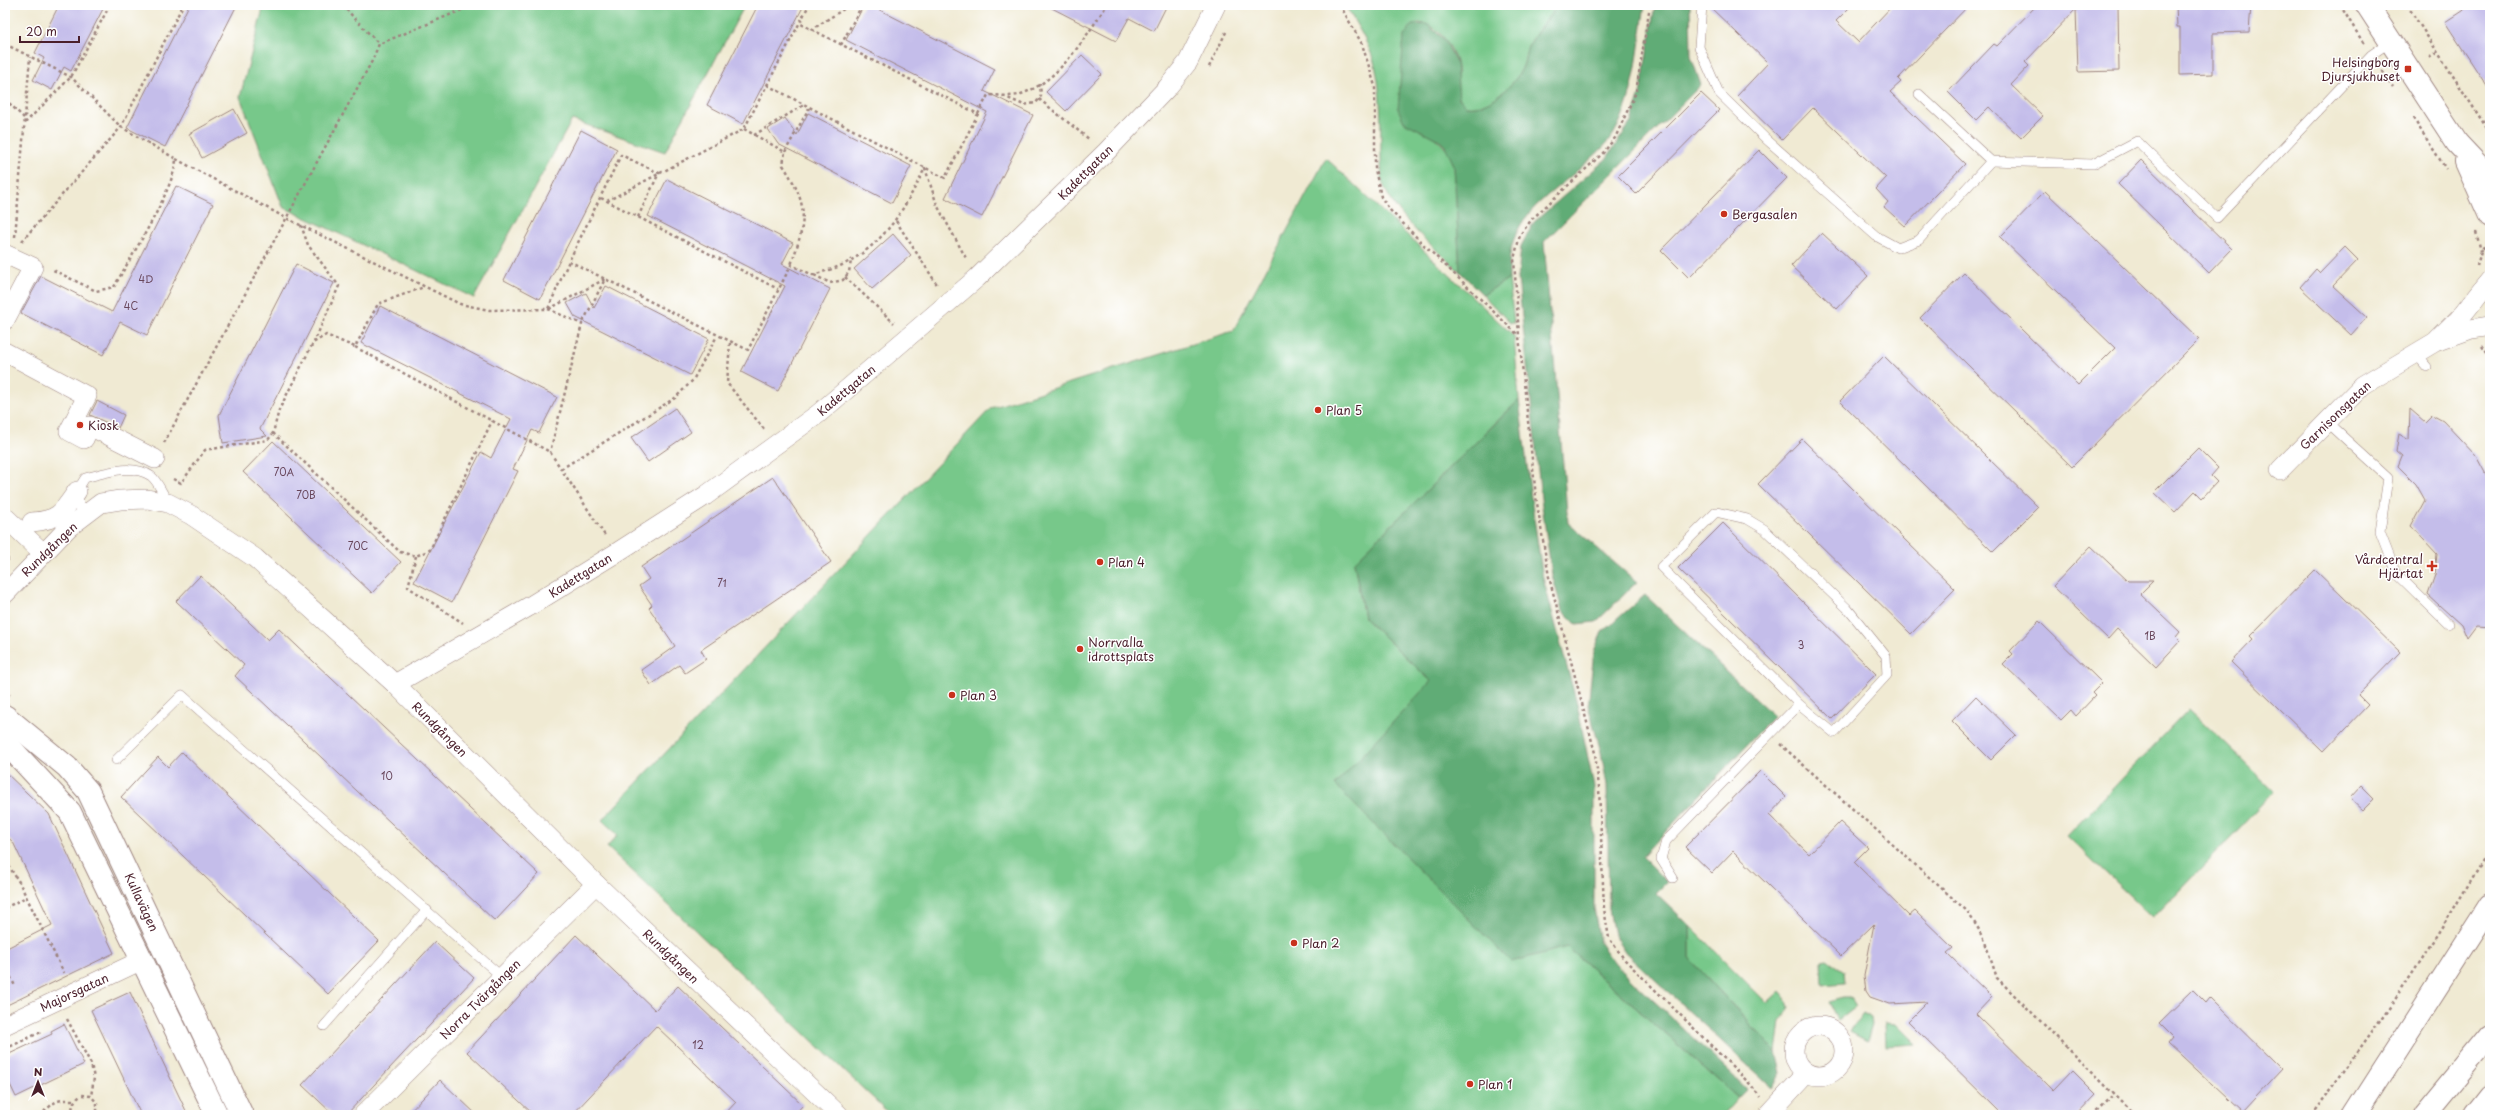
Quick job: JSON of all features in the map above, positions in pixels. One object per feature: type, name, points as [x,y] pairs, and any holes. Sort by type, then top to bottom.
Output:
[{"type":"main road","points":[[2367,5],[2457,143],[2490,216]]},
{"type":"main road","points":[[2457,143],[2490,178]]},
{"type":"main road","name":"Kullavägen","points":[[5,716],[66,767],[88,791],[108,829],[242,1115]]},
{"type":"main road","name":"Kullavägen","points":[[5,742],[70,812],[217,1115]]},
{"type":"main road","points":[[2355,1115],[2490,905]]},
{"type":"main road","points":[[2424,1115],[2490,1035]]},
{"type":"main road","points":[[2475,1115],[2490,1096]]},
{"type":"street","name":"Kadettgatan","points":[[395,684],[616,553],[705,496],[775,443],[818,414],[950,303],[1106,152],[1167,88],[1188,62],[1216,5]]},
{"type":"street","points":[[5,320],[33,267],[13,247]]},
{"type":"street","name":"Garnisonsgatan","points":[[2280,470],[2326,421],[2363,385],[2421,360],[2435,342],[2463,314],[2490,280]]},
{"type":"street","name":"Garnisonsgatan","points":[[2435,342],[2471,329],[2490,326]]},
{"type":"street","points":[[5,352],[87,396],[69,431],[84,438],[90,426],[155,459]]},
{"type":"street","points":[[32,522],[49,521],[62,514],[77,491]]},
{"type":"street","name":"Rundgången","points":[[5,594],[43,552],[101,503],[120,500],[147,499],[168,503],[191,515],[254,558],[395,684],[596,884],[839,1115]]},
{"type":"street","points":[[5,518],[43,552]]},
{"type":"street","name":"Norra Tvärgången","points":[[364,1115],[596,884]]},
{"type":"street","name":"Majorsgatan","points":[[5,1025],[142,960]]},
{"type":"street","points":[[1768,1115],[1807,1073]]},
{"type":"lane","points":[[1702,5],[1699,47],[1718,93],[1766,139],[1876,236],[1898,248],[1919,240],[1992,161]]},
{"type":"lane","points":[[1919,94],[1992,161],[2093,164],[2137,142],[2217,218],[2371,55],[2390,42]]},
{"type":"lane","points":[[2326,421],[2388,478],[2380,532],[2396,573],[2448,624]]},
{"type":"lane","points":[[82,518],[77,491],[85,478],[109,472],[133,469],[152,477],[168,503]]},
{"type":"lane","points":[[1716,512],[1747,519],[1764,529],[1847,608],[1886,656],[1887,675],[1834,733],[1799,704],[1661,567],[1716,512]]},
{"type":"lane","points":[[116,760],[182,695],[502,977]]},
{"type":"lane","points":[[1673,878],[1661,859],[1666,841],[1770,736],[1799,704]]},
{"type":"lane","points":[[324,1026],[427,910]]},
{"type":"path","points":[[24,123],[71,77],[110,5]]},
{"type":"path","points":[[13,247],[121,127],[183,5]]},
{"type":"path","points":[[342,5],[379,44]]},
{"type":"path","points":[[155,459],[372,61],[379,44],[474,5]]},
{"type":"path","points":[[606,201],[744,129],[808,5]]},
{"type":"path","points":[[812,30],[850,5]]},
{"type":"path","points":[[841,44],[862,5]]},
{"type":"path","points":[[767,85],[944,178],[988,95],[1018,95],[1040,84],[1075,51],[1107,5]]},
{"type":"path","points":[[1340,5],[1362,44],[1375,86],[1375,169],[1381,197],[1390,210],[1424,245],[1519,336]]},
{"type":"path","points":[[1650,5],[1636,92],[1615,138],[1603,153],[1532,219],[1516,245],[1514,277],[1519,336],[1536,497],[1549,577],[1595,753],[1599,788],[1604,909],[1609,938],[1624,959],[1751,1085],[1761,1098]]},
{"type":"path","points":[[2407,5],[2490,133]]},
{"type":"path","points":[[799,23],[978,114]]},
{"type":"path","points":[[5,44],[71,77],[121,127],[176,159],[286,218],[424,287],[460,304],[489,310],[548,309],[582,324]]},
{"type":"path","points":[[2429,58],[2438,52]]},
{"type":"path","points":[[13,247],[30,57]]},
{"type":"path","points":[[1001,95],[1024,105],[1036,103],[1041,96],[1040,84]]},
{"type":"path","points":[[5,99],[25,119]]},
{"type":"path","points":[[1039,99],[1106,152]]},
{"type":"path","points":[[754,135],[804,105]]},
{"type":"path","points":[[569,261],[730,343],[748,350],[791,265],[803,229],[803,206],[794,182],[783,166],[785,152],[809,108]]},
{"type":"path","points":[[2413,118],[2447,171]]},
{"type":"path","points":[[744,129],[785,152]]},
{"type":"path","points":[[548,309],[569,261],[621,155],[659,173]]},
{"type":"path","points":[[48,267],[96,291],[114,287],[166,193],[176,169],[176,159]]},
{"type":"path","points":[[813,275],[851,260],[868,250],[896,221],[924,168]]},
{"type":"path","points":[[924,168],[937,205],[977,278]]},
{"type":"path","points":[[638,217],[659,173]]},
{"type":"path","points":[[601,198],[778,289]]},
{"type":"path","points":[[896,221],[950,303]]},
{"type":"path","points":[[167,476],[181,483],[205,450],[268,440],[273,433],[279,410],[340,286],[308,245],[300,225]]},
{"type":"path","points":[[2481,251],[2490,237]]},
{"type":"path","points":[[791,265],[830,283],[842,280],[845,277],[851,260]]},
{"type":"path","points":[[845,277],[909,337]]},
{"type":"path","points":[[548,309],[605,280]]},
{"type":"path","points":[[550,452],[582,324],[605,280]]},
{"type":"path","points":[[355,347],[378,304],[424,287]]},
{"type":"path","points":[[313,343],[326,335],[355,347],[550,452],[616,553]]},
{"type":"path","points":[[561,469],[675,398],[693,380],[717,336]]},
{"type":"path","points":[[2479,341],[2490,357]]},
{"type":"path","points":[[730,343],[727,383],[775,443]]},
{"type":"path","points":[[273,433],[400,552],[416,556],[430,550],[492,421]]},
{"type":"path","points":[[5,543],[9,560],[5,568]]},
{"type":"path","points":[[416,556],[408,587],[481,634]]},
{"type":"path","points":[[1770,736],[1967,911],[1983,936],[1997,978],[2113,1095],[2135,1115]]},
{"type":"path","points":[[2310,1115],[2400,994],[2490,848]]},
{"type":"path","points":[[5,860],[26,897],[64,973]]},
{"type":"path","points":[[5,908],[26,897]]},
{"type":"path","points":[[5,966],[15,986]]},
{"type":"path","points":[[66,1019],[91,1064],[94,1078],[91,1096]]},
{"type":"path","points":[[39,1115],[52,1102],[60,1100],[74,1100],[82,1095],[91,1096],[97,1103],[97,1112],[95,1115]]},
{"type":"path","points":[[2092,1115],[2113,1095]]},
{"type":"path","points":[[74,1100],[72,1107],[74,1115]]},
{"type":"path","points":[[5,1109],[8,1115]]},
{"type":"path","points":[[97,1112],[104,1115]]},
{"type":"green space","points":[[264,5],[745,5],[665,152],[572,120],[474,298],[283,207],[240,97]]},
{"type":"green space","points":[[1345,5],[1558,5],[1529,45],[1523,66],[1514,81],[1500,95],[1492,100],[1474,106],[1466,106],[1459,97],[1456,62],[1447,42],[1431,27],[1417,23],[1404,122],[1421,130],[1441,143],[1446,149],[1454,165],[1460,272],[1405,219],[1388,195],[1382,182],[1378,79],[1375,65],[1366,41]]},
{"type":"green space","points":[[1558,5],[1645,5],[1635,72],[1627,105],[1613,135],[1603,147],[1541,201],[1520,226],[1514,240],[1510,257],[1509,278],[1483,295],[1460,272],[1454,165],[1445,146],[1439,140],[1404,122],[1398,109],[1404,36],[1412,25],[1427,24],[1445,40],[1456,62],[1459,98],[1466,106],[1474,106],[1483,104],[1500,95],[1514,81],[1523,66],[1529,45]]},
{"type":"green space","points":[[1655,5],[1690,5],[1691,56],[1701,85],[1544,242],[1568,523],[1637,582],[1596,622],[1576,624],[1562,610],[1552,575],[1541,499],[1518,278],[1521,246],[1534,222],[1606,159],[1631,122],[1640,94]]},
{"type":"green space","name":"Norrvalla idrottsplats","points":[[1326,158],[1514,336],[1519,400],[1354,562],[1364,618],[1431,681],[1567,947],[1738,1098],[1723,1115],[891,1115],[607,847],[618,835],[602,820],[991,408],[1233,331]]},
{"type":"green space","points":[[1509,278],[1514,323],[1510,323],[1483,295]]},
{"type":"green space","points":[[1519,400],[1531,498],[1543,578],[1577,704],[1594,787],[1594,908],[1600,943],[1615,964],[1747,1089],[1738,1098],[1567,947],[1511,962],[1335,785],[1431,681],[1364,618],[1354,562]]},
{"type":"green space","points":[[1645,595],[1774,716],[1642,857],[1667,882],[1656,893],[1690,926],[1690,959],[1776,1052],[1781,1073],[1772,1088],[1626,953],[1614,935],[1609,909],[1607,785],[1601,752],[1588,706],[1594,651],[1602,632]]},
{"type":"green space","points":[[2189,709],[2275,791],[2153,918],[2067,836]]},
{"type":"green space","points":[[1690,926],[1767,1003],[1780,991],[1786,998],[1789,1007],[1780,1022],[1776,1052],[1690,959]]},
{"type":"green space","points":[[1826,959],[1844,972],[1845,983],[1822,985],[1821,960]]},
{"type":"green space","points":[[1844,998],[1851,998],[1856,1006],[1838,1020],[1829,1002]]},
{"type":"green space","points":[[1864,1013],[1871,1018],[1872,1025],[1867,1041],[1850,1032]]},
{"type":"green space","points":[[1885,1023],[1896,1024],[1916,1044],[1886,1046]]},
{"type":"building","points":[[59,5],[105,5],[71,71],[64,67],[52,90],[33,80],[44,58],[35,53]]},
{"type":"building","points":[[189,5],[237,5],[165,147],[127,128]]},
{"type":"building","points":[[758,5],[804,5],[743,124],[707,105]]},
{"type":"building","points":[[864,5],[870,5],[995,69],[984,91],[1033,115],[982,217],[945,198],[987,112],[846,40]]},
{"type":"building","points":[[1046,5],[1167,5],[1154,31],[1129,18],[1116,41]]},
{"type":"building","points":[[1708,5],[1852,5],[1836,21],[1858,42],[1893,5],[1969,5],[1898,79],[1901,82],[1890,92],[1965,164],[1905,226],[1884,207],[1888,202],[1876,189],[1886,178],[1813,108],[1782,140],[1737,96],[1768,63]]},
{"type":"building","points":[[2037,5],[2118,5],[2119,71],[2078,72],[2076,9],[2025,62],[2029,66],[2011,85],[2043,116],[2021,138],[1989,107],[1976,120],[1948,92],[1994,44],[1997,46]]},
{"type":"building","points":[[2176,5],[2251,5],[2249,32],[2213,33],[2213,74],[2180,75],[2180,27],[2177,27]]},
{"type":"building","points":[[2471,5],[2490,5],[2490,91],[2445,22]]},
{"type":"building","points":[[1082,55],[1102,74],[1066,111],[1046,92]]},
{"type":"building","points":[[1701,93],[1719,110],[1636,194],[1618,176]]},
{"type":"building","points":[[234,109],[247,133],[202,158],[189,134]]},
{"type":"building","points":[[808,113],[911,166],[892,203],[778,144],[768,129],[785,118],[797,135]]},
{"type":"building","points":[[581,130],[617,149],[540,299],[504,280]]},
{"type":"building","name":"Bergasalen","points":[[1759,150],[1787,178],[1689,278],[1661,250]]},
{"type":"building","points":[[2141,160],[2232,249],[2209,273],[2118,184]]},
{"type":"building","points":[[667,179],[793,243],[782,264],[830,289],[778,391],[741,372],[785,286],[648,216]]},
{"type":"building","points":[[176,186],[213,204],[147,335],[120,322],[103,355],[21,313],[41,276],[112,312]]},
{"type":"building","points":[[2045,191],[2199,339],[2072,467],[1920,318],[1964,273],[2078,385],[2115,348],[2000,237]]},
{"type":"building","points":[[1822,233],[1868,276],[1837,309],[1791,266]]},
{"type":"building","points":[[893,234],[911,255],[872,289],[854,269]]},
{"type":"building","points":[[2345,247],[2358,260],[2333,286],[2367,317],[2351,335],[2300,287],[2316,269],[2320,273]]},
{"type":"building","points":[[296,264],[334,283],[260,429],[267,436],[223,443],[219,415]]},
{"type":"building","points":[[606,286],[709,339],[690,375],[575,317],[567,303],[586,293],[594,308]]},
{"type":"building","points":[[380,306],[557,397],[539,433],[532,430],[513,469],[518,471],[452,602],[414,582],[481,452],[491,458],[511,419],[361,343]]},
{"type":"building","points":[[1884,356],[2038,507],[1993,552],[1840,401]]},
{"type":"building","points":[[97,401],[124,415],[118,428],[90,415]]},
{"type":"building","points":[[675,408],[691,432],[648,462],[631,438]]},
{"type":"building","points":[[2410,409],[2425,422],[2432,415],[2443,421],[2476,456],[2490,482],[2490,628],[2476,627],[2467,639],[2461,625],[2428,595],[2435,575],[2437,554],[2411,526],[2425,500],[2416,484],[2398,466],[2402,456],[2396,451],[2399,434],[2409,440]]},
{"type":"building","points":[[1802,439],[1955,589],[1911,634],[1758,484]]},
{"type":"building","points":[[273,441],[401,562],[372,593],[243,472]]},
{"type":"building","points":[[2198,448],[2218,468],[2211,476],[2217,482],[2202,498],[2195,491],[2175,512],[2154,492]]},
{"type":"building","points":[[773,477],[831,562],[701,650],[706,659],[685,673],[679,665],[651,685],[641,670],[675,646],[649,608],[652,605],[639,586],[649,579],[641,567]]},
{"type":"building","points":[[1723,523],[1876,674],[1832,719],[1678,568]]},
{"type":"building","points":[[2091,546],[2128,581],[2153,581],[2140,594],[2180,632],[2176,637],[2180,641],[2156,667],[2117,629],[2108,639],[2053,586]]},
{"type":"building","points":[[2315,570],[2400,652],[2358,695],[2368,705],[2323,752],[2231,662],[2253,639],[2250,636]]},
{"type":"building","points":[[200,576],[268,640],[279,629],[539,874],[495,921],[235,676],[244,665],[176,601]]},
{"type":"building","points":[[2039,621],[2102,683],[2092,693],[2095,696],[2076,716],[2071,710],[2061,720],[2003,664],[2013,654],[2010,651]]},
{"type":"building","points":[[1976,696],[2016,735],[1991,760],[1952,721]]},
{"type":"building","points":[[182,752],[379,941],[328,994],[121,797],[158,757],[168,767]]},
{"type":"building","points":[[1760,771],[1786,797],[1769,815],[1809,854],[1840,822],[1868,848],[1854,862],[1909,916],[1915,911],[1953,948],[1947,953],[1992,997],[1976,1014],[2053,1090],[2072,1070],[2096,1094],[2076,1115],[2003,1115],[1908,1021],[1927,1002],[1890,1004],[1870,997],[1866,991],[1864,976],[1874,924],[1841,956],[1733,851],[1712,873],[1685,847]]},
{"type":"building","points":[[5,772],[49,814],[114,953],[5,1006],[5,949],[52,925],[13,842],[5,835]]},
{"type":"building","points":[[2361,786],[2374,799],[2363,810],[2350,798]]},
{"type":"building","points":[[576,935],[655,1010],[678,986],[803,1105],[794,1115],[724,1115],[736,1102],[656,1026],[572,1115],[534,1115],[467,1052]]},
{"type":"building","points":[[435,942],[474,978],[346,1115],[334,1115],[302,1085]]},
{"type":"building","points":[[2193,990],[2205,1002],[2209,997],[2282,1069],[2242,1112],[2168,1043],[2173,1037],[2159,1023]]},
{"type":"building","points":[[130,992],[188,1115],[141,1115],[91,1010]]},
{"type":"building","points":[[64,1024],[84,1064],[16,1097],[5,1074],[5,1056],[52,1034],[51,1031]]},
{"type":"building","points":[[440,1080],[477,1115],[407,1115]]},
{"type":"place","name":"Helsingborg Djursjukhuset","points":[[2408,69]]},
{"type":"place","name":"Bergasalen","points":[[1724,214]]},
{"type":"place","name":"Plan 5","points":[[1318,410]]},
{"type":"place","name":"Kiosk","points":[[80,425]]},
{"type":"place","name":"Plan 4","points":[[1100,562]]},
{"type":"place","name":"Vårdcentral Hjärtat","points":[[2432,566]]},
{"type":"place","name":"Norrvalla idrottsplats","points":[[1080,649]]},
{"type":"place","name":"Plan 3","points":[[952,695]]},
{"type":"place","name":"Plan 2","points":[[1294,943]]},
{"type":"place","name":"Plan 1","points":[[1470,1084]]}]
